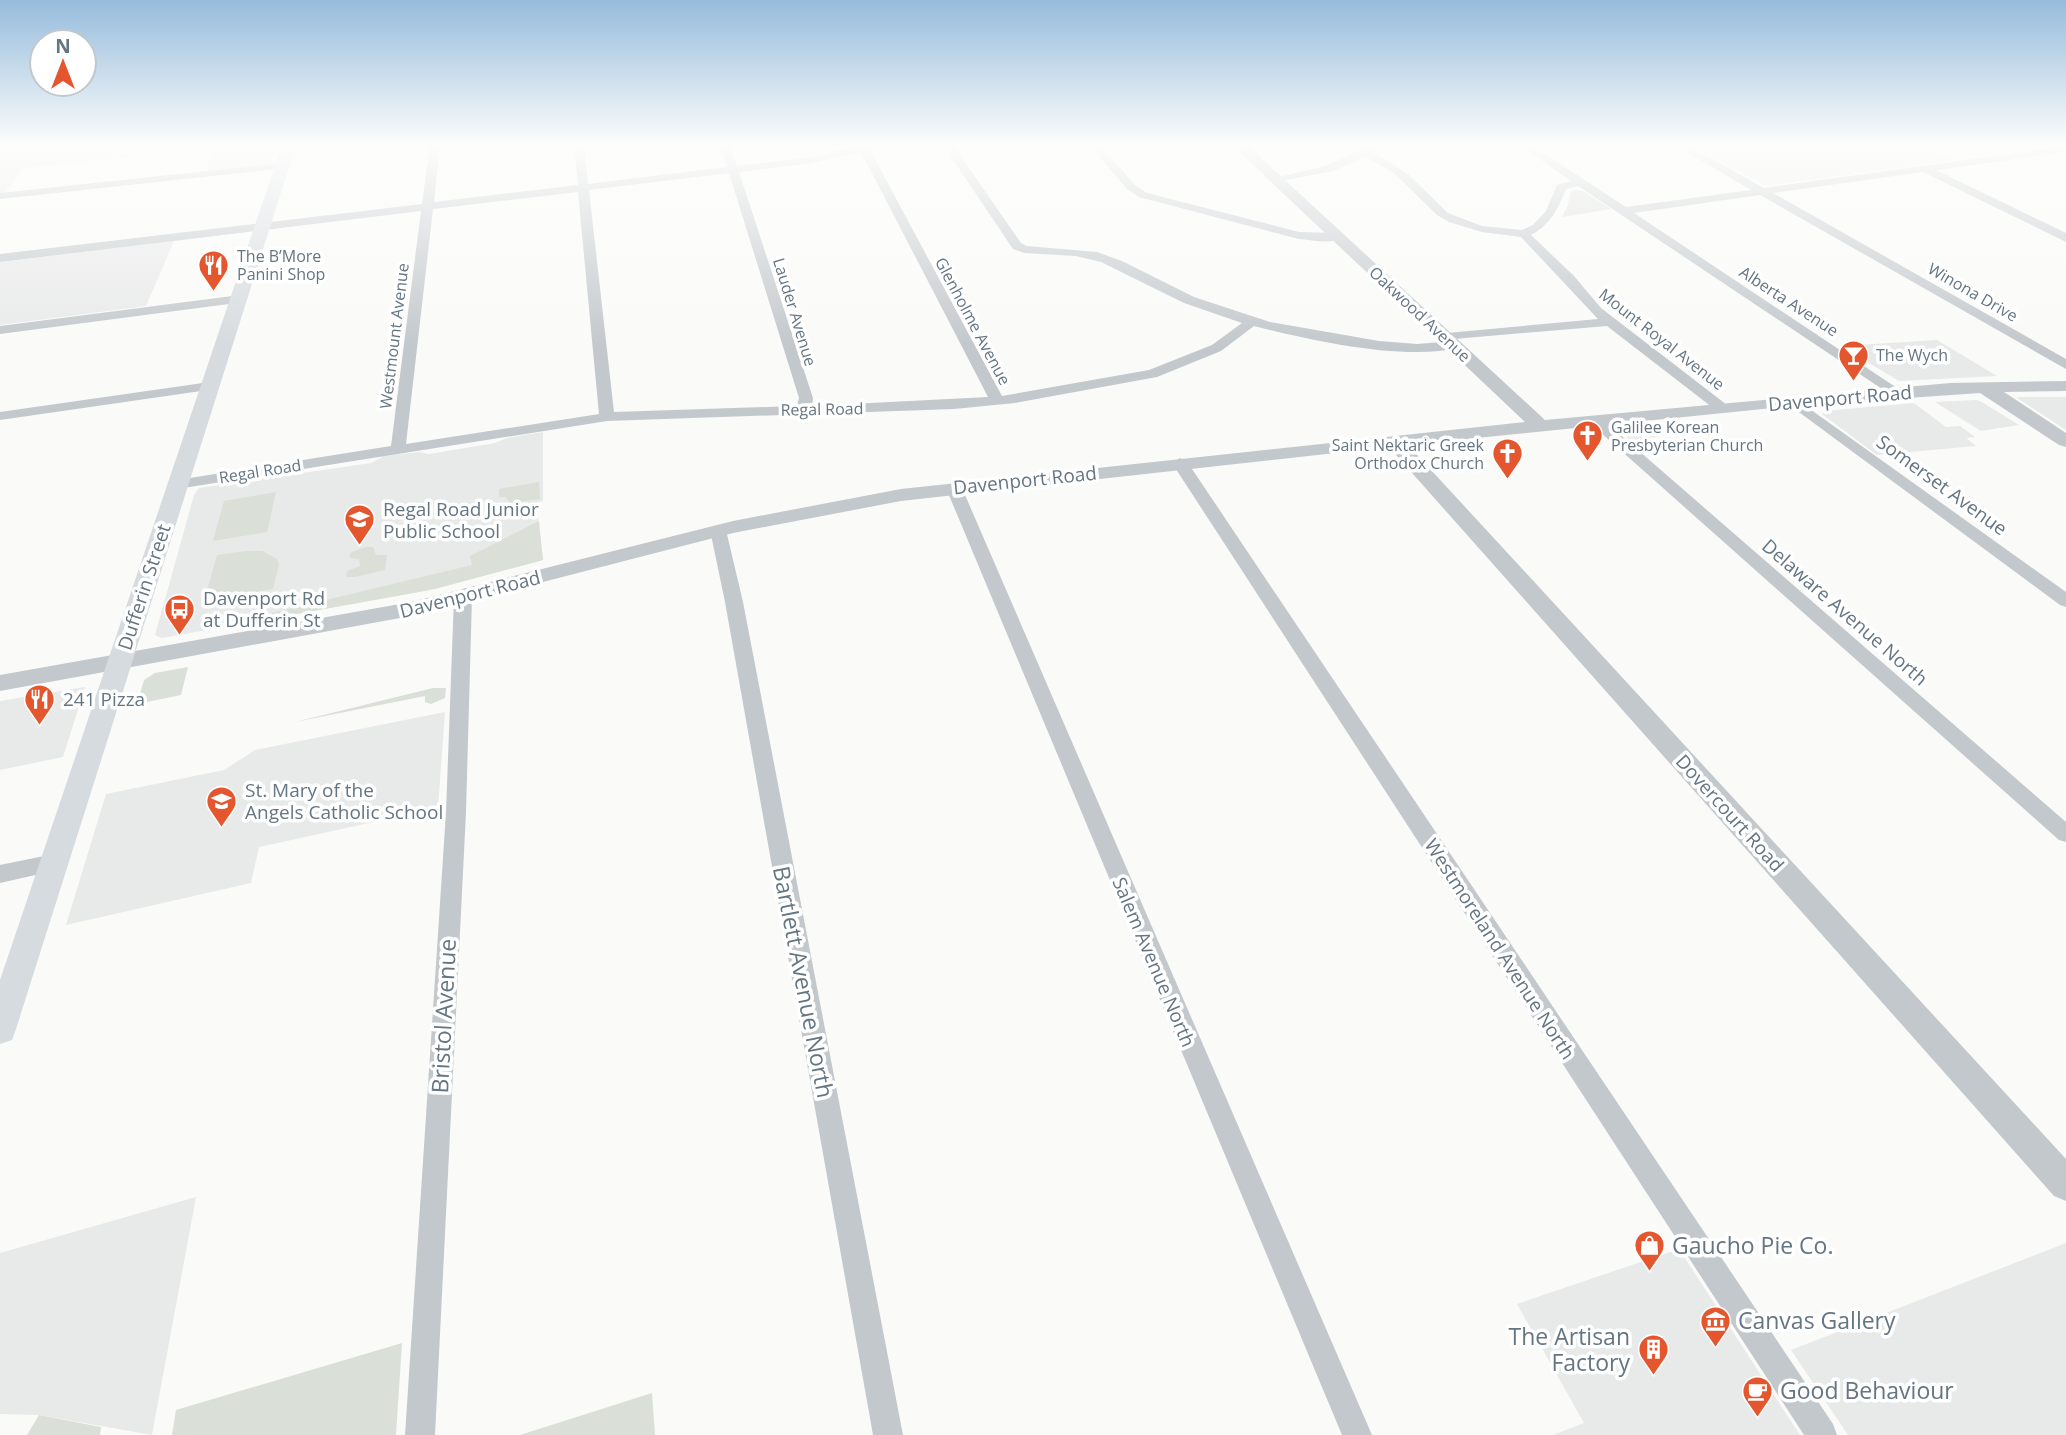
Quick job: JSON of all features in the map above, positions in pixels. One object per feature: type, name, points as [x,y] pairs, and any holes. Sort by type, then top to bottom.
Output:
[{"type":"main road","name":"Dufferin Street","points":[[0,1029],[267,212]]},
{"type":"street","points":[[0,257],[377,212]]},
{"type":"street","name":"Westmount Avenue","points":[[398,449],[425,212]]},
{"type":"street","points":[[586,212],[607,417]]},
{"type":"street","name":"Lauder Avenue","points":[[746,212],[806,398],[804,410]]},
{"type":"street","name":"Glenholme Avenue","points":[[897,212],[998,401]]},
{"type":"street","points":[[994,212],[1017,246],[1034,251],[1081,253],[1102,258],[1170,292],[1249,323],[1366,343],[1420,348],[1451,341],[1609,322]]},
{"type":"street","points":[[1209,212],[1300,235],[1338,237]]},
{"type":"street","name":"Oakwood Avenue","points":[[1311,212],[1540,426]]},
{"type":"street","points":[[1441,212],[1473,227],[1524,234],[1537,227],[1551,212]]},
{"type":"street","name":"Alberta Avenue","points":[[1626,212],[1896,392]]},
{"type":"street","name":"Winona Drive","points":[[1797,212],[2066,365]]},
{"type":"street","points":[[2013,212],[2066,238]]},
{"type":"street","name":"Mount Royal Avenue","points":[[1524,234],[1609,322],[1722,408]]},
{"type":"street","points":[[0,330],[240,299]]},
{"type":"street","name":"Regal Road","points":[[177,484],[607,417],[911,407],[998,401],[1152,374],[1193,359],[1225,342],[1249,323]]},
{"type":"street","points":[[0,431],[4,416],[210,386]]},
{"type":"street","name":"Davenport Road","points":[[0,683],[411,610],[718,530],[855,503],[954,488],[1793,401],[1983,387],[2066,386]]},
{"type":"street","points":[[1983,387],[2066,441]]},
{"type":"street","name":"Somerset Avenue","points":[[1793,401],[2066,601]]},
{"type":"street","name":"Delaware Avenue North","points":[[1596,421],[2066,834]]},
{"type":"street","name":"Dovercourt Road","points":[[1394,441],[2066,1184]]},
{"type":"street","name":"Westmoreland Avenue North","points":[[1180,463],[1822,1435]]},
{"type":"street","name":"Salem Avenue North","points":[[954,488],[1357,1435]]},
{"type":"street","name":"Bartlett Avenue North","points":[[718,530],[734,602],[888,1435]]},
{"type":"street","name":"Bristol Avenue","points":[[420,1435],[455,826],[463,597]]},
{"type":"street","points":[[0,874],[54,863]]},
{"type":"shaded area","points":[[1565,212],[1593,212],[1562,217]]},
{"type":"shaded area","points":[[174,241],[146,306],[0,325],[0,262]]},
{"type":"shaded area","points":[[1937,340],[1997,376],[1899,381],[1841,346]]},
{"type":"shaded area","points":[[2066,397],[2066,430],[2017,398]]},
{"type":"shaded area","points":[[1976,400],[2019,425],[1981,431],[1935,402]]},
{"type":"shaded area","points":[[1914,403],[1946,427],[1960,426],[1975,437],[1966,438],[1976,446],[1877,455],[1822,414],[1825,411]]},
{"type":"shaded area","points":[[1681,424],[1689,431],[1630,441],[1626,436],[1629,429]]},
{"type":"shaded area","name":"Regal Road Junior Public School","points":[[543,432],[543,501],[536,503],[543,560],[425,591],[162,638],[155,635],[194,495],[199,488],[371,463],[384,456],[419,452],[429,454]]},
{"type":"shaded area","points":[[539,482],[540,499],[511,503],[505,497],[499,497],[499,489]]},
{"type":"shaded area","points":[[276,492],[267,532],[213,541],[224,501]]},
{"type":"shaded area","points":[[539,521],[543,560],[435,589],[241,624],[243,620],[472,565],[470,556]]},
{"type":"shaded area","points":[[373,547],[376,555],[387,555],[385,570],[346,577],[347,571],[360,566],[359,559],[350,558],[350,553]]},
{"type":"shaded area","points":[[262,551],[277,559],[279,565],[273,589],[204,601],[217,555]]},
{"type":"shaded area","points":[[188,667],[181,695],[137,704],[144,680],[155,673]]},
{"type":"shaded area","points":[[85,687],[63,757],[0,770],[0,701]]},
{"type":"shaded area","points":[[433,688],[446,688],[445,698],[431,704],[425,702],[425,696],[295,722]]},
{"type":"shaded area","name":"St. Mary of the Angels Catholic School","points":[[445,712],[438,808],[259,847],[251,883],[66,925],[106,794],[224,770],[255,750]]},
{"type":"shaded area","points":[[196,1197],[152,1435],[39,1415],[0,1414],[0,1253]]},
{"type":"shaded area","points":[[2066,1243],[2066,1435],[1848,1435],[1791,1350]]},
{"type":"shaded area","name":"The Artisan Factory","points":[[1679,1249],[1800,1435],[1553,1435],[1584,1423],[1517,1304]]},
{"type":"shaded area","points":[[402,1343],[396,1435],[172,1435],[176,1410]]},
{"type":"shaded area","points":[[652,1393],[655,1435],[520,1435]]},
{"type":"shaded area","points":[[39,1415],[101,1427],[100,1435],[27,1435]]},
{"type":"place","name":"The B’More Panini Shop","points":[[214,292]]},
{"type":"place","name":"The Wych","points":[[1853,382]]},
{"type":"place","name":"Galilee Korean Presbyterian Church","points":[[1588,463]]},
{"type":"place","name":"Saint Nektaric Greek Orthodox Church","points":[[1507,481]]},
{"type":"place","name":"Regal Road Junior Public School","points":[[360,547]]},
{"type":"place","name":"Davenport Rd at Dufferin St","points":[[180,636]]},
{"type":"place","name":"241 Pizza","points":[[40,726]]},
{"type":"place","name":"St. Mary of the Angels Catholic School","points":[[222,828]]},
{"type":"place","name":"Gaucho Pie Co.","points":[[1649,1273]]},
{"type":"place","name":"Canvas Gallery","points":[[1715,1348]]},
{"type":"place","name":"The Artisan Factory","points":[[1653,1377]]},
{"type":"place","name":"Good Behaviour","points":[[1757,1418]]}]
